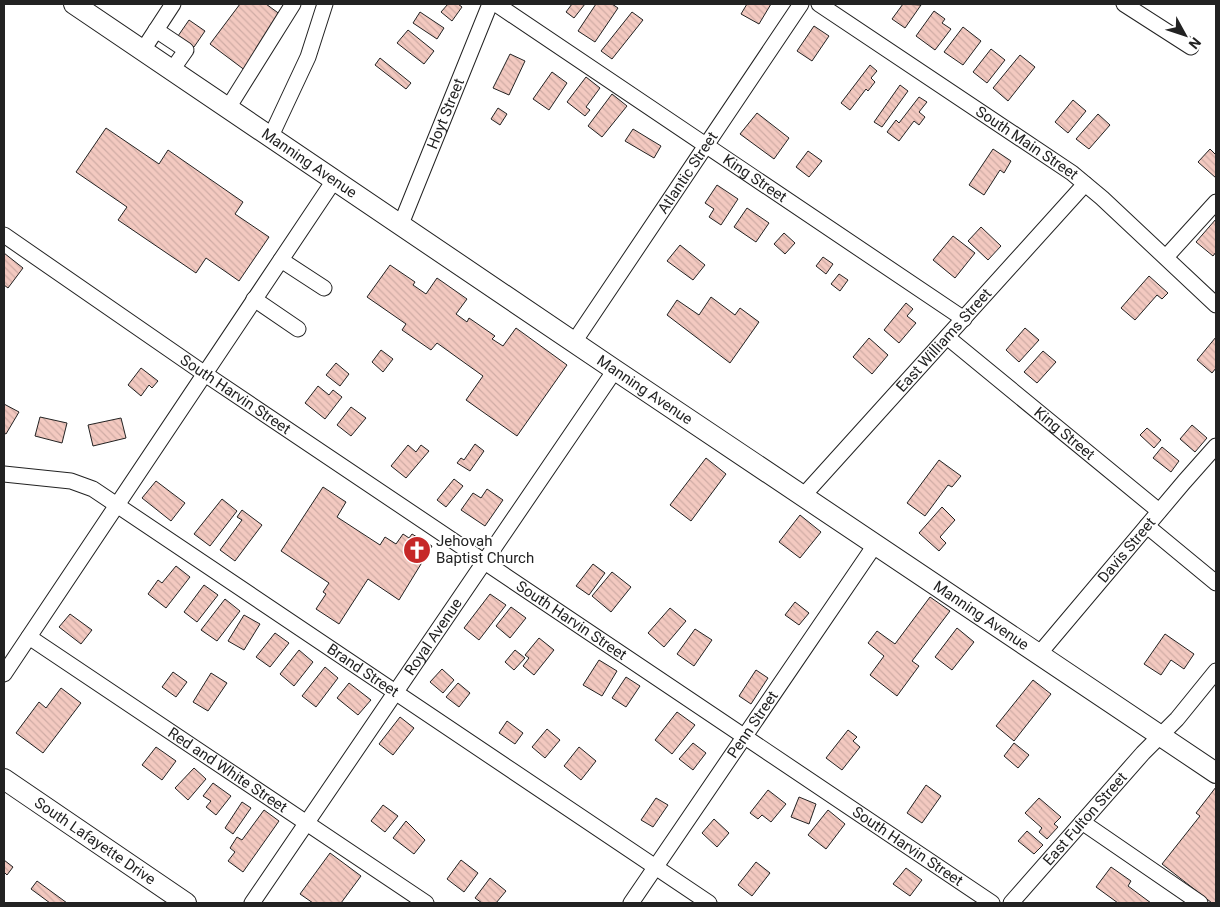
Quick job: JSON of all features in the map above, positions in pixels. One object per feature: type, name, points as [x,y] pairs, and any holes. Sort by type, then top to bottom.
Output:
[{"type":"main road","name":"Manning Avenue","points":[[74,4],[614,370],[1216,772]]},
{"type":"main road","name":"South Lafayette Drive","points":[[4,779],[186,903]]},
{"type":"street","points":[[143,50],[173,4]]},
{"type":"street","points":[[228,108],[293,4]]},
{"type":"street","points":[[271,136],[308,57],[324,4]]},
{"type":"street","name":"Hoyt Street","points":[[400,224],[490,4]]},
{"type":"street","name":"King Street","points":[[496,4],[964,319]]},
{"type":"street","name":"Atlantic Street","points":[[574,342],[801,4]]},
{"type":"street","name":"South Main Street","points":[[819,4],[997,124],[1045,154],[1085,184],[1216,305]]},
{"type":"street","points":[[1124,4],[1192,47]]},
{"type":"street","points":[[156,30],[186,50],[172,70]]},
{"type":"street","points":[[4,674],[334,179]]},
{"type":"street","name":"East Williams Street","points":[[803,496],[1085,184]]},
{"type":"street","points":[[1166,257],[1216,202]]},
{"type":"street","name":"South Harvin Street","points":[[4,235],[205,374],[992,903]]},
{"type":"street","points":[[281,260],[324,288]]},
{"type":"street","points":[[254,300],[298,329]]},
{"type":"street","name":"King Street","points":[[947,337],[1159,511]]},
{"type":"street","name":"Royal Avenue","points":[[252,903],[614,370]]},
{"type":"street","name":"Davis Street","points":[[1039,654],[1216,446]]},
{"type":"street","name":"Brand Street","points":[[4,474],[71,481],[93,488],[709,903]]},
{"type":"street","points":[[1147,526],[1216,583]]},
{"type":"street","name":"Penn Street","points":[[631,903],[875,545]]},
{"type":"street","name":"Red and White Street","points":[[28,637],[426,903]]},
{"type":"street","name":"East Fulton Street","points":[[1012,903],[1143,753],[1176,719],[1216,671]]},
{"type":"street","points":[[1082,822],[1200,903]]},
{"type":"building","points":[[240,4],[266,4],[281,15],[246,71],[210,44]]},
{"type":"building","points":[[448,4],[458,4],[462,7],[452,21],[441,12]]},
{"type":"building","points":[[572,4],[585,4],[574,18],[566,12]]},
{"type":"building","points":[[596,4],[612,4],[618,8],[595,42],[578,31]]},
{"type":"building","points":[[747,4],[771,4],[759,24],[741,14]]},
{"type":"building","points":[[903,4],[921,5],[905,28],[892,19]]},
{"type":"building","points":[[934,11],[945,19],[942,23],[951,29],[935,50],[916,36]]},
{"type":"building","points":[[420,12],[444,28],[437,39],[413,23]]},
{"type":"building","points":[[632,12],[643,20],[612,59],[601,51]]},
{"type":"building","points":[[189,20],[205,31],[194,47],[178,36]]},
{"type":"building","points":[[814,26],[829,36],[812,61],[797,51]]},
{"type":"building","points":[[963,27],[981,41],[963,65],[944,52]]},
{"type":"building","points":[[408,30],[434,51],[424,64],[397,43]]},
{"type":"building","points":[[991,49],[1005,60],[987,83],[973,72]]},
{"type":"building","points":[[510,54],[525,61],[509,95],[493,88]]},
{"type":"building","points":[[1020,55],[1035,67],[1008,101],[993,88]]},
{"type":"building","points":[[380,58],[411,83],[406,89],[375,65]]},
{"type":"building","points":[[870,65],[877,71],[871,78],[875,82],[868,91],[866,89],[850,110],[841,103]]},
{"type":"building","points":[[552,72],[567,83],[549,110],[533,99]]},
{"type":"building","points":[[586,77],[600,88],[586,107],[590,110],[585,116],[567,102]]},
{"type":"building","points":[[900,85],[908,91],[882,127],[874,122]]},
{"type":"building","points":[[612,94],[627,106],[602,137],[588,126]]},
{"type":"building","points":[[919,97],[927,102],[919,112],[925,117],[919,125],[914,121],[899,141],[887,132],[896,120],[899,123]]},
{"type":"building","points":[[1073,100],[1086,111],[1068,133],[1055,122]]},
{"type":"building","points":[[498,108],[507,114],[500,125],[491,119]]},
{"type":"building","points":[[757,113],[789,138],[774,159],[740,134]]},
{"type":"building","points":[[1098,114],[1110,125],[1089,149],[1076,139]]},
{"type":"building","points":[[106,128],[159,164],[168,150],[243,202],[235,214],[269,237],[239,281],[206,258],[196,273],[118,220],[127,207],[76,172]]},
{"type":"building","points":[[633,129],[661,146],[654,158],[625,141]]},
{"type":"building","points":[[993,149],[1011,161],[1004,173],[1000,170],[984,195],[969,185]]},
{"type":"building","points":[[1210,149],[1216,155],[1216,178],[1198,162]]},
{"type":"building","points":[[808,151],[822,161],[809,177],[796,167]]},
{"type":"building","points":[[717,185],[738,199],[721,225],[709,217],[714,209],[705,203]]},
{"type":"building","points":[[747,208],[769,223],[756,242],[734,227]]},
{"type":"building","points":[[1216,219],[1216,252],[1213,256],[1196,242]]},
{"type":"building","points":[[981,227],[1001,246],[988,260],[968,241]]},
{"type":"building","points":[[784,233],[795,243],[785,254],[774,244]]},
{"type":"building","points":[[953,236],[975,253],[955,278],[933,260]]},
{"type":"building","points":[[680,245],[705,265],[693,280],[667,261]]},
{"type":"building","points":[[4,253],[23,268],[8,288],[4,285]]},
{"type":"building","points":[[823,257],[833,264],[826,274],[816,266]]},
{"type":"building","points":[[390,265],[415,282],[413,285],[426,294],[437,278],[467,299],[456,314],[467,322],[469,318],[495,336],[492,339],[503,346],[516,328],[567,365],[517,436],[466,400],[483,376],[437,343],[431,350],[402,330],[406,324],[367,297]]},
{"type":"building","points":[[839,274],[848,280],[840,291],[831,284]]},
{"type":"building","points":[[1149,276],[1168,293],[1162,299],[1157,295],[1135,320],[1121,308]]},
{"type":"building","points":[[711,297],[735,315],[740,308],[759,322],[730,363],[667,315],[677,300],[699,315]]},
{"type":"building","points":[[906,303],[913,309],[907,316],[916,323],[899,343],[884,330]]},
{"type":"building","points":[[1025,328],[1039,340],[1019,362],[1006,350]]},
{"type":"building","points":[[1216,337],[1216,368],[1212,373],[1197,360]]},
{"type":"building","points":[[869,338],[888,355],[872,374],[853,357]]},
{"type":"building","points":[[381,350],[393,359],[383,372],[372,362]]},
{"type":"building","points":[[1043,351],[1056,362],[1037,383],[1024,372]]},
{"type":"building","points":[[336,363],[349,374],[340,386],[326,375]]},
{"type":"building","points":[[141,368],[158,381],[152,388],[149,385],[141,396],[128,385]]},
{"type":"building","points":[[318,386],[329,395],[333,390],[342,397],[325,419],[305,403]]},
{"type":"building","points":[[4,404],[19,412],[6,434],[4,433]]},
{"type":"building","points":[[351,407],[366,418],[351,436],[337,425]]},
{"type":"building","points":[[40,417],[67,423],[62,443],[35,436]]},
{"type":"building","points":[[121,418],[126,438],[93,446],[88,425]]},
{"type":"building","points":[[1192,425],[1207,438],[1195,452],[1180,439]]},
{"type":"building","points":[[1147,428],[1161,440],[1154,448],[1140,435]]},
{"type":"building","points":[[475,444],[484,451],[470,471],[457,463],[461,458],[464,460]]},
{"type":"building","points":[[408,445],[416,452],[421,445],[429,451],[406,478],[391,466]]},
{"type":"building","points":[[1162,447],[1179,461],[1171,472],[1153,458]]},
{"type":"building","points":[[706,458],[726,474],[691,521],[670,505]]},
{"type":"building","points":[[939,460],[961,476],[952,487],[948,485],[925,516],[907,503]]},
{"type":"building","points":[[454,479],[463,486],[446,507],[437,500]]},
{"type":"building","points":[[156,481],[185,503],[171,521],[142,498]]},
{"type":"building","points":[[323,487],[346,502],[337,517],[380,545],[385,537],[396,544],[403,534],[409,538],[412,534],[432,546],[399,600],[368,579],[339,624],[316,609],[326,594],[323,592],[329,583],[281,551]]},
{"type":"building","points":[[487,489],[503,500],[485,526],[461,510],[473,493],[481,498]]},
{"type":"building","points":[[222,499],[237,511],[210,546],[194,534]]},
{"type":"building","points":[[942,507],[955,520],[940,537],[946,543],[939,551],[919,533]]},
{"type":"building","points":[[242,510],[262,525],[235,561],[220,550],[242,520],[237,517]]},
{"type":"building","points":[[800,515],[821,532],[800,558],[779,542]]},
{"type":"building","points":[[593,564],[605,573],[589,595],[576,586]]},
{"type":"building","points":[[176,566],[190,577],[166,608],[148,594],[158,580],[162,583]]},
{"type":"building","points":[[612,572],[631,587],[611,612],[592,596]]},
{"type":"building","points":[[204,585],[218,595],[197,622],[184,612]]},
{"type":"building","points":[[490,594],[506,605],[479,640],[464,628]]},
{"type":"building","points":[[930,597],[950,611],[912,661],[919,666],[897,696],[870,675],[884,656],[868,643],[877,631],[895,644]]},
{"type":"building","points":[[225,599],[240,611],[217,641],[201,630]]},
{"type":"building","points":[[795,602],[809,613],[799,625],[785,615]]},
{"type":"building","points":[[511,607],[526,618],[510,638],[496,626]]},
{"type":"building","points":[[670,608],[686,621],[664,647],[648,633]]},
{"type":"building","points":[[70,614],[92,630],[81,644],[59,627]]},
{"type":"building","points":[[244,615],[260,624],[244,650],[228,641]]},
{"type":"building","points":[[957,628],[974,642],[952,670],[935,657]]},
{"type":"building","points":[[695,629],[712,640],[694,666],[677,654]]},
{"type":"building","points":[[275,633],[289,643],[270,667],[256,657]]},
{"type":"building","points":[[1165,634],[1194,654],[1184,669],[1171,660],[1161,675],[1144,664]]},
{"type":"building","points":[[539,638],[554,650],[534,675],[523,666],[529,658],[525,655]]},
{"type":"building","points":[[299,650],[313,662],[294,686],[280,674]]},
{"type":"building","points":[[515,650],[525,658],[514,670],[505,662]]},
{"type":"building","points":[[599,660],[617,671],[602,696],[583,685]]},
{"type":"building","points":[[325,667],[338,678],[316,707],[302,696]]},
{"type":"building","points":[[442,669],[454,680],[443,693],[430,682]]},
{"type":"building","points":[[756,670],[768,678],[751,704],[739,696]]},
{"type":"building","points":[[173,672],[187,682],[176,697],[162,687]]},
{"type":"building","points":[[211,673],[227,683],[208,711],[193,702]]},
{"type":"building","points":[[626,677],[640,686],[626,707],[612,698]]},
{"type":"building","points":[[1033,680],[1051,694],[1014,741],[996,726]]},
{"type":"building","points":[[349,683],[371,700],[358,715],[337,698]]},
{"type":"building","points":[[458,683],[470,693],[459,707],[446,697]]},
{"type":"building","points":[[61,688],[81,703],[43,753],[16,733],[39,702],[46,708]]},
{"type":"building","points":[[677,712],[695,725],[672,754],[655,740]]},
{"type":"building","points":[[400,717],[414,728],[393,755],[379,744]]},
{"type":"building","points":[[507,721],[523,733],[515,744],[499,733]]},
{"type":"building","points":[[547,729],[560,740],[545,758],[532,747]]},
{"type":"building","points":[[848,730],[857,737],[853,741],[860,747],[842,770],[826,758]]},
{"type":"building","points":[[693,743],[706,753],[693,770],[679,759]]},
{"type":"building","points":[[1014,743],[1029,755],[1018,768],[1004,756]]},
{"type":"building","points":[[156,747],[176,761],[162,780],[142,765]]},
{"type":"building","points":[[579,747],[596,761],[581,780],[564,766]]},
{"type":"building","points":[[194,768],[206,779],[188,800],[175,788]]},
{"type":"building","points":[[213,783],[231,796],[216,815],[206,807],[211,801],[203,796]]},
{"type":"building","points":[[926,785],[941,796],[922,823],[907,813]]},
{"type":"building","points":[[1216,787],[1216,903],[1212,903],[1162,864],[1200,816],[1196,813]]},
{"type":"building","points":[[768,790],[786,804],[771,822],[762,815],[758,819],[750,813]]},
{"type":"building","points":[[799,797],[816,804],[809,824],[791,817]]},
{"type":"building","points":[[656,798],[668,805],[653,827],[641,820]]},
{"type":"building","points":[[1039,798],[1061,817],[1054,824],[1058,827],[1047,839],[1039,832],[1042,828],[1025,813]]},
{"type":"building","points":[[242,802],[251,808],[233,834],[225,828]]},
{"type":"building","points":[[383,805],[398,816],[385,832],[371,821]]},
{"type":"building","points":[[264,810],[279,821],[243,872],[228,861],[235,852],[230,848],[237,837],[242,840]]},
{"type":"building","points":[[828,810],[845,824],[826,849],[808,835]]},
{"type":"building","points":[[714,819],[729,833],[717,847],[702,833]]},
{"type":"building","points":[[406,821],[425,840],[414,854],[393,838]]},
{"type":"building","points":[[1027,831],[1043,845],[1034,854],[1018,841]]},
{"type":"building","points":[[330,853],[361,876],[341,903],[313,903],[300,894]]},
{"type":"building","points":[[4,860],[13,867],[7,875],[4,872]]},
{"type":"building","points":[[461,860],[478,873],[464,892],[447,879]]},
{"type":"building","points":[[756,862],[770,873],[752,896],[738,885]]},
{"type":"building","points":[[1111,867],[1131,881],[1128,886],[1151,903],[1118,903],[1096,887]]},
{"type":"building","points":[[906,868],[922,880],[910,896],[893,884]]},
{"type":"building","points":[[490,878],[506,891],[496,903],[482,903],[475,898]]},
{"type":"building","points":[[37,881],[67,903],[50,903],[31,889]]},
{"type":"place","name":"Jehovah Baptist Church","points":[[417,550]]}]
